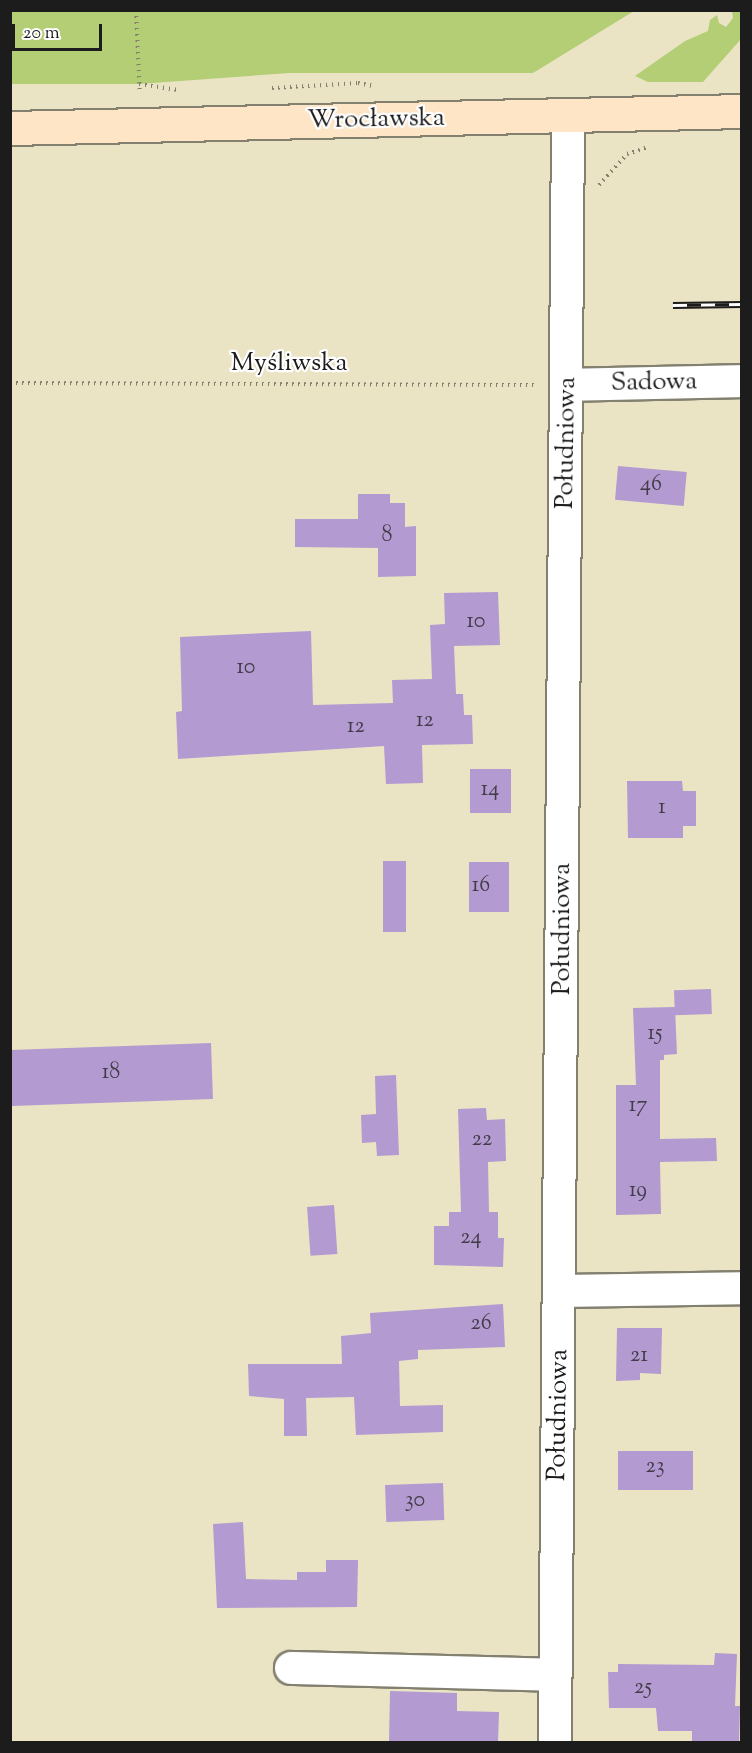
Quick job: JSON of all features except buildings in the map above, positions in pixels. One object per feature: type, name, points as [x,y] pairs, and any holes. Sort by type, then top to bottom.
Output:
[{"type":"main road","name":"Wrocławska","points":[[10,128],[503,117],[568,124],[648,113],[741,111]]},
{"type":"street","name":"Południowa","points":[[555,1743],[569,265],[568,124]]},
{"type":"street","name":"Sadowa","points":[[567,385],[741,381]]},
{"type":"street","points":[[560,1291],[741,1288]]},
{"type":"street","points":[[291,1668],[555,1675]]},
{"type":"path","points":[[136,10],[138,84]]},
{"type":"path","points":[[599,185],[627,154],[655,145]]},
{"type":"path","name":"Myśliwska","points":[[10,383],[567,385]]},
{"type":"green space","points":[[10,11],[634,11],[533,73],[289,73],[139,84],[11,84]]},
{"type":"green space","points":[[732,11],[741,11],[741,39],[703,82],[648,82],[635,76],[685,41],[708,31],[710,20],[717,15],[719,23],[726,27],[733,18]]},
{"type":"railway","points":[[673,305],[742,304]]}]
